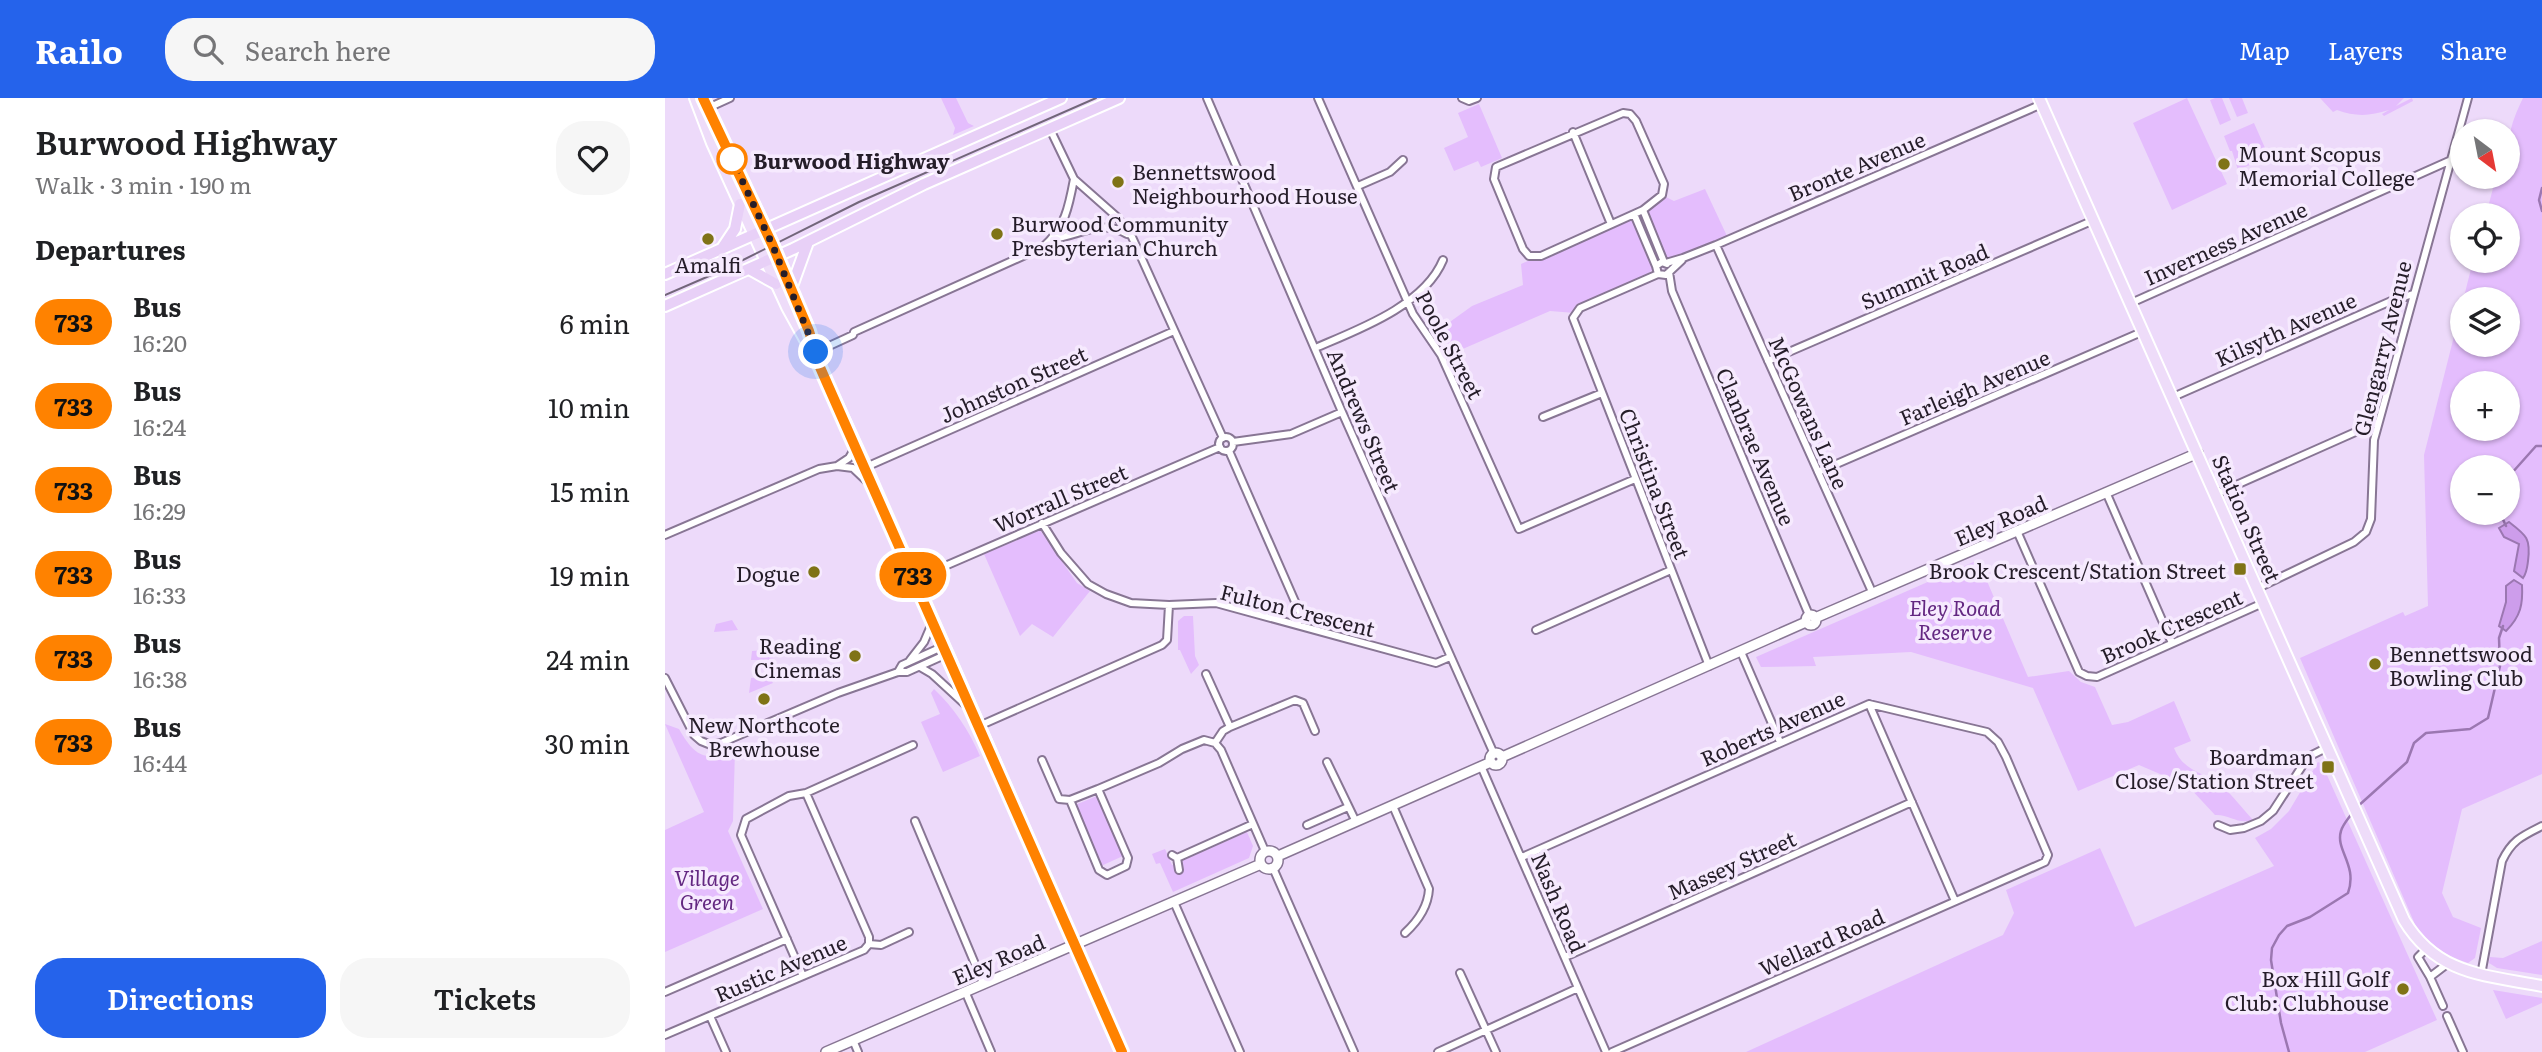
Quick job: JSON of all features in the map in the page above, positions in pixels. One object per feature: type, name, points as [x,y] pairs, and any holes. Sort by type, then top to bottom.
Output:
[{"type":"highway","points":[[665,274],[1061,98]]},
{"type":"highway","points":[[665,306],[808,242],[924,184],[1119,98]]},
{"type":"highway","points":[[916,162],[924,184]]},
{"type":"highway","points":[[722,249],[735,229],[740,204]]},
{"type":"highway","points":[[791,289],[808,242]]},
{"type":"highway","points":[[749,269],[776,284]]},
{"type":"main road","points":[[695,98],[765,229],[819,365]]},
{"type":"main road","name":"Station Street","points":[[2040,101],[2404,920],[2422,953],[2481,975],[2542,986]]},
{"type":"main road","points":[[706,103],[740,204],[866,467],[1122,1052]]},
{"type":"main road","name":"Eley Road","points":[[1278,856],[1495,758],[1741,652],[1810,618],[1873,594],[2198,453]]},
{"type":"main road","points":[[1272,851],[1278,856],[1278,862],[1273,868],[1265,868],[1261,864],[1265,852],[1272,851]]},
{"type":"main road","name":"Eley Road","points":[[825,1052],[1261,864]]},
{"type":"street","points":[[706,103],[730,98]]},
{"type":"street","name":"Andrews Street","points":[[1207,98],[1495,758]]},
{"type":"street","name":"Poole Street","points":[[1318,98],[1408,301],[1441,355],[1519,530],[1635,480]]},
{"type":"street","points":[[1462,98],[1469,101],[1477,98]]},
{"type":"street","name":"Glengarry Avenue","points":[[2258,588],[2354,542],[2366,533],[2371,519],[2374,440],[2378,422],[2468,98]]},
{"type":"street","name":"Bronte Avenue","points":[[1667,267],[2040,101]]},
{"type":"street","points":[[1617,114],[1633,117],[1664,184],[1662,195],[1643,210],[1541,256],[1529,256],[1523,249],[1494,179],[1494,170],[1499,164],[1573,132],[1617,114]]},
{"type":"street","points":[[1049,127],[1074,178],[1117,217],[1132,237],[1223,438]]},
{"type":"street","points":[[1573,132],[1611,224]]},
{"type":"street","points":[[1358,186],[1389,172],[1403,160]]},
{"type":"street","name":"Inverness Avenue","points":[[2131,303],[2449,161]]},
{"type":"street","points":[[816,352],[853,335],[854,332],[1043,247],[1061,228],[1068,213],[1074,178]]},
{"type":"street","name":"Clanbrae Avenue","points":[[1643,210],[1667,267],[1672,291]]},
{"type":"street","name":"Clanbrae Avenue","points":[[1634,214],[1658,270],[1672,291],[1810,618]]},
{"type":"street","name":"Summit Road","points":[[1768,361],[2094,220]]},
{"type":"street","points":[[1052,239],[1064,238],[1090,228],[1104,227],[1117,228],[1132,237]]},
{"type":"street","name":"McGowans Lane","points":[[1716,245],[1873,594]]},
{"type":"street","points":[[1315,348],[1377,321],[1408,301],[1438,272],[1443,260]]},
{"type":"street","points":[[1658,270],[1664,275],[1667,267]]},
{"type":"street","points":[[1658,270],[1667,267]]},
{"type":"street","name":"Christina Street","points":[[1658,270],[1635,284],[1580,308],[1573,318],[1709,666]]},
{"type":"street","name":"Kilsyth Avenue","points":[[2173,397],[2391,301],[2413,294]]},
{"type":"street","name":"Johnston Street","points":[[866,467],[1174,331]]},
{"type":"street","name":"Farleigh Avenue","points":[[1818,472],[2144,331]]},
{"type":"street","points":[[1543,417],[1602,393]]},
{"type":"street","points":[[1233,442],[1291,434],[1342,412]]},
{"type":"street","points":[[2216,494],[2378,422]]},
{"type":"street","points":[[1223,438],[1230,438],[1233,442]]},
{"type":"street","points":[[1223,438],[1220,447],[1229,451]]},
{"type":"street","points":[[1229,451],[1233,442]]},
{"type":"street","points":[[837,466],[849,458],[856,446]]},
{"type":"street","name":"Worrall Street","points":[[915,579],[1220,447]]},
{"type":"street","points":[[1229,451],[1300,613],[1298,624]]},
{"type":"street","points":[[665,535],[819,469],[837,466],[853,468],[875,488]]},
{"type":"street","points":[[2106,492],[2172,643]]},
{"type":"street","name":"Fulton Crescent","points":[[1042,523],[1061,553],[1088,584],[1131,603],[1168,606],[1216,603],[1436,663],[1450,657]]},
{"type":"street","name":"Brook Crescent","points":[[2017,531],[2079,672],[2087,676],[2097,677],[2264,602]]},
{"type":"street","points":[[1536,630],[1671,570]]},
{"type":"street","points":[[979,726],[1162,645],[1167,639],[1168,606]]},
{"type":"street","points":[[909,661],[923,642],[933,621]]},
{"type":"street","points":[[898,672],[902,665],[909,661],[946,650]]},
{"type":"street","points":[[665,678],[694,735],[712,745],[735,738],[838,693],[920,667],[946,650]]},
{"type":"street","points":[[1741,652],[1780,742]]},
{"type":"street","points":[[920,667],[932,674],[973,712]]},
{"type":"street","points":[[1206,674],[1230,727]]},
{"type":"street","points":[[1215,743],[1230,727],[1295,700],[1303,703],[1315,731]]},
{"type":"street","points":[[1869,704],[1955,901]]},
{"type":"street","name":"Roberts Avenue","points":[[1522,857],[1869,704],[1987,732],[1998,742],[2006,757],[2048,855],[2045,862]]},
{"type":"street","points":[[1042,760],[1059,799],[1070,800],[1159,763],[1204,740],[1215,743],[1221,750],[1265,852]]},
{"type":"street","points":[[803,976],[741,835],[747,818],[789,796],[806,793],[913,745]]},
{"type":"street","points":[[2218,825],[2230,830],[2245,828],[2261,821],[2273,811],[2308,757],[2328,747]]},
{"type":"street","points":[[1327,762],[1356,822]]},
{"type":"street","name":"Nash Road","points":[[1481,766],[1606,1052]]},
{"type":"street","points":[[1070,800],[1099,870],[1107,875],[1126,866],[1128,858],[1098,789]]},
{"type":"street","points":[[806,793],[869,937],[869,944]]},
{"type":"street","name":"Massey Street","points":[[1565,957],[1912,802]]},
{"type":"street","points":[[1393,806],[1429,889],[1429,902],[1414,925],[1405,933]]},
{"type":"street","points":[[1307,825],[1348,807]]},
{"type":"street","points":[[915,821],[983,983]]},
{"type":"street","points":[[1179,870],[1174,856],[1254,824]]},
{"type":"street","points":[[2481,975],[2502,861],[2509,846],[2542,826]]},
{"type":"street","name":"Wellard Road","points":[[1612,1052],[2045,862]]},
{"type":"street","points":[[1273,868],[1353,1052]]},
{"type":"street","points":[[1174,902],[1240,1052]]},
{"type":"street","name":"Rustic Avenue","points":[[665,1035],[864,950],[869,944],[881,945],[909,933]]},
{"type":"street","points":[[665,992],[787,939]]},
{"type":"street","name":"Station Street","points":[[2422,953],[2443,1006]]},
{"type":"street","points":[[2430,977],[2447,964]]},
{"type":"street","points":[[1460,973],[1496,1052]]},
{"type":"street","points":[[1438,1052],[1578,988]]},
{"type":"street","points":[[965,991],[991,1052]]},
{"type":"street","points":[[710,1016],[726,1052]]},
{"type":"street","points":[[2447,1016],[2463,1052]]},
{"type":"street","points":[[853,1040],[858,1052]]},
{"type":"green space","points":[[941,98],[956,98],[968,123],[974,126],[953,135],[955,128]]},
{"type":"green space","points":[[2187,98],[2227,184],[2172,210],[2133,123]]},
{"type":"green space","points":[[2222,98],[2231,120],[2220,125],[2210,100]]},
{"type":"green space","points":[[2229,98],[2242,98],[2248,113],[2237,117]]},
{"type":"green space","points":[[2320,98],[2404,98],[2396,106],[2412,98],[2413,101],[2384,116],[2382,114],[2389,110],[2363,115],[2337,110],[2333,112]]},
{"type":"green space","points":[[2523,98],[2542,98],[2542,774],[2462,809],[2442,893],[2453,917],[2481,928],[2475,958],[2468,963],[2440,950],[2417,929],[2300,658],[2403,612],[2405,616],[2428,606],[2424,455],[2450,352],[2450,357],[2520,357],[2520,287],[2466,287],[2470,273],[2520,273],[2520,203],[2489,203],[2493,189],[2520,189],[2520,119],[2514,119]]},
{"type":"green space","points":[[1479,104],[1502,158],[1481,167],[1478,161],[1454,171],[1444,148],[1468,137],[1458,113]]},
{"type":"green space","points":[[2254,123],[2269,157],[2238,170],[2224,136]]},
{"type":"green space","points":[[1705,189],[1727,236],[1656,267],[1635,284],[1575,313],[1550,311],[1442,358],[1429,337],[1472,306],[1523,285],[1521,264],[1643,210],[1662,195],[1674,201]]},
{"type":"green space","points":[[1040,530],[1077,583],[1090,591],[1053,637],[1032,624],[1020,636],[984,554]]},
{"type":"green space","name":"Eley Road Reserve","points":[[1978,560],[2028,677],[2069,671],[2081,682],[2095,687],[2112,725],[2128,722],[2174,701],[2191,741],[2174,748],[2178,756],[2183,763],[2222,786],[2253,820],[2243,821],[2215,815],[2188,786],[2139,765],[2078,791],[2033,688],[1911,652],[1813,657],[1816,666],[1761,667],[1756,657]]},
{"type":"green space","points":[[1184,616],[1193,616],[1195,656],[1199,665],[1191,674],[1178,650],[1178,621]]},
{"type":"green space","points":[[732,620],[738,630],[714,632],[716,624]]},
{"type":"green space","points":[[770,650],[774,660],[751,660],[752,651]]},
{"type":"green space","points":[[769,676],[773,683],[749,693],[751,678]]},
{"type":"green space","points":[[934,689],[960,720],[980,756],[943,772],[921,722],[940,714],[931,693]]},
{"type":"green space","name":"Village Green","points":[[665,724],[679,729],[690,746],[702,754],[716,756],[735,750],[733,821],[728,831],[763,909],[665,952],[665,830],[704,812]]},
{"type":"green space","points":[[2318,762],[2322,764],[2437,1020],[2365,1052],[1746,1052],[2003,935],[2014,913],[2006,890],[2100,848],[2135,927],[2274,866],[2255,838],[2271,829],[2289,811]]},
{"type":"green space","points":[[1097,796],[1123,856],[1101,866],[1075,805]]},
{"type":"green space","points":[[1247,832],[1253,846],[1249,858],[1173,892],[1160,863],[1156,864],[1152,854],[1165,849],[1172,865]]},
{"type":"green space","points":[[2542,941],[2542,975],[2497,968],[2489,963],[2490,957],[2503,958]]},
{"type":"green space","points":[[2493,990],[2542,998],[2542,1003],[2506,1019]]},
{"type":"shaded area","points":[[2512,525],[2528,542],[2528,561],[2523,578],[2514,571],[2519,544],[2504,537],[2499,528]]},
{"type":"shaded area","points":[[2514,580],[2522,585],[2521,604],[2518,615],[2506,631],[2499,626],[2506,602],[2506,586]]},
{"type":"waterway","points":[[2542,188],[2539,200],[2542,211]]},
{"type":"waterway","points":[[2520,464],[2536,446],[2542,446]]},
{"type":"waterway","points":[[2357,807],[2407,762],[2414,743],[2426,733],[2470,729],[2488,718],[2500,666],[2499,638],[2503,626]]},
{"type":"waterway","points":[[2289,1052],[2281,1023],[2271,960],[2272,948],[2287,926],[2310,917],[2348,893],[2349,866],[2340,838],[2343,826],[2353,812]]},
{"type":"tram line","points":[[665,295],[723,270],[859,202],[1096,98]]},
{"type":"bus line","name":"733","points":[[703,98],[772,244],[809,331],[819,365],[1122,1052]]},
{"type":"place","name":"Burwood Highway","points":[[732,159]]},
{"type":"place","name":"Mount Scopus Memorial College","points":[[2224,164]]},
{"type":"place","name":"Bennettswood Neighbourhood House","points":[[1118,182]]},
{"type":"place","name":"Burwood Community Presbyterian Church","points":[[997,234]]},
{"type":"place","name":"Amalfi","points":[[708,239]]},
{"type":"place","name":"Brook Crescent/Station Street","points":[[2240,569]]},
{"type":"place","name":"Dogue","points":[[814,572]]},
{"type":"place","name":"Reading Cinemas","points":[[855,656]]},
{"type":"place","name":"Bennettswood Bowling Club","points":[[2375,664]]},
{"type":"place","name":"New Northcote Brewhouse","points":[[764,699]]},
{"type":"place","name":"Boardman Close/Station Street","points":[[2328,767]]},
{"type":"place","name":"Box Hill Golf Club: Clubhouse","points":[[2403,989]]},
{"type":"route","points":[[732,159],[772,244],[816,352]]}]
